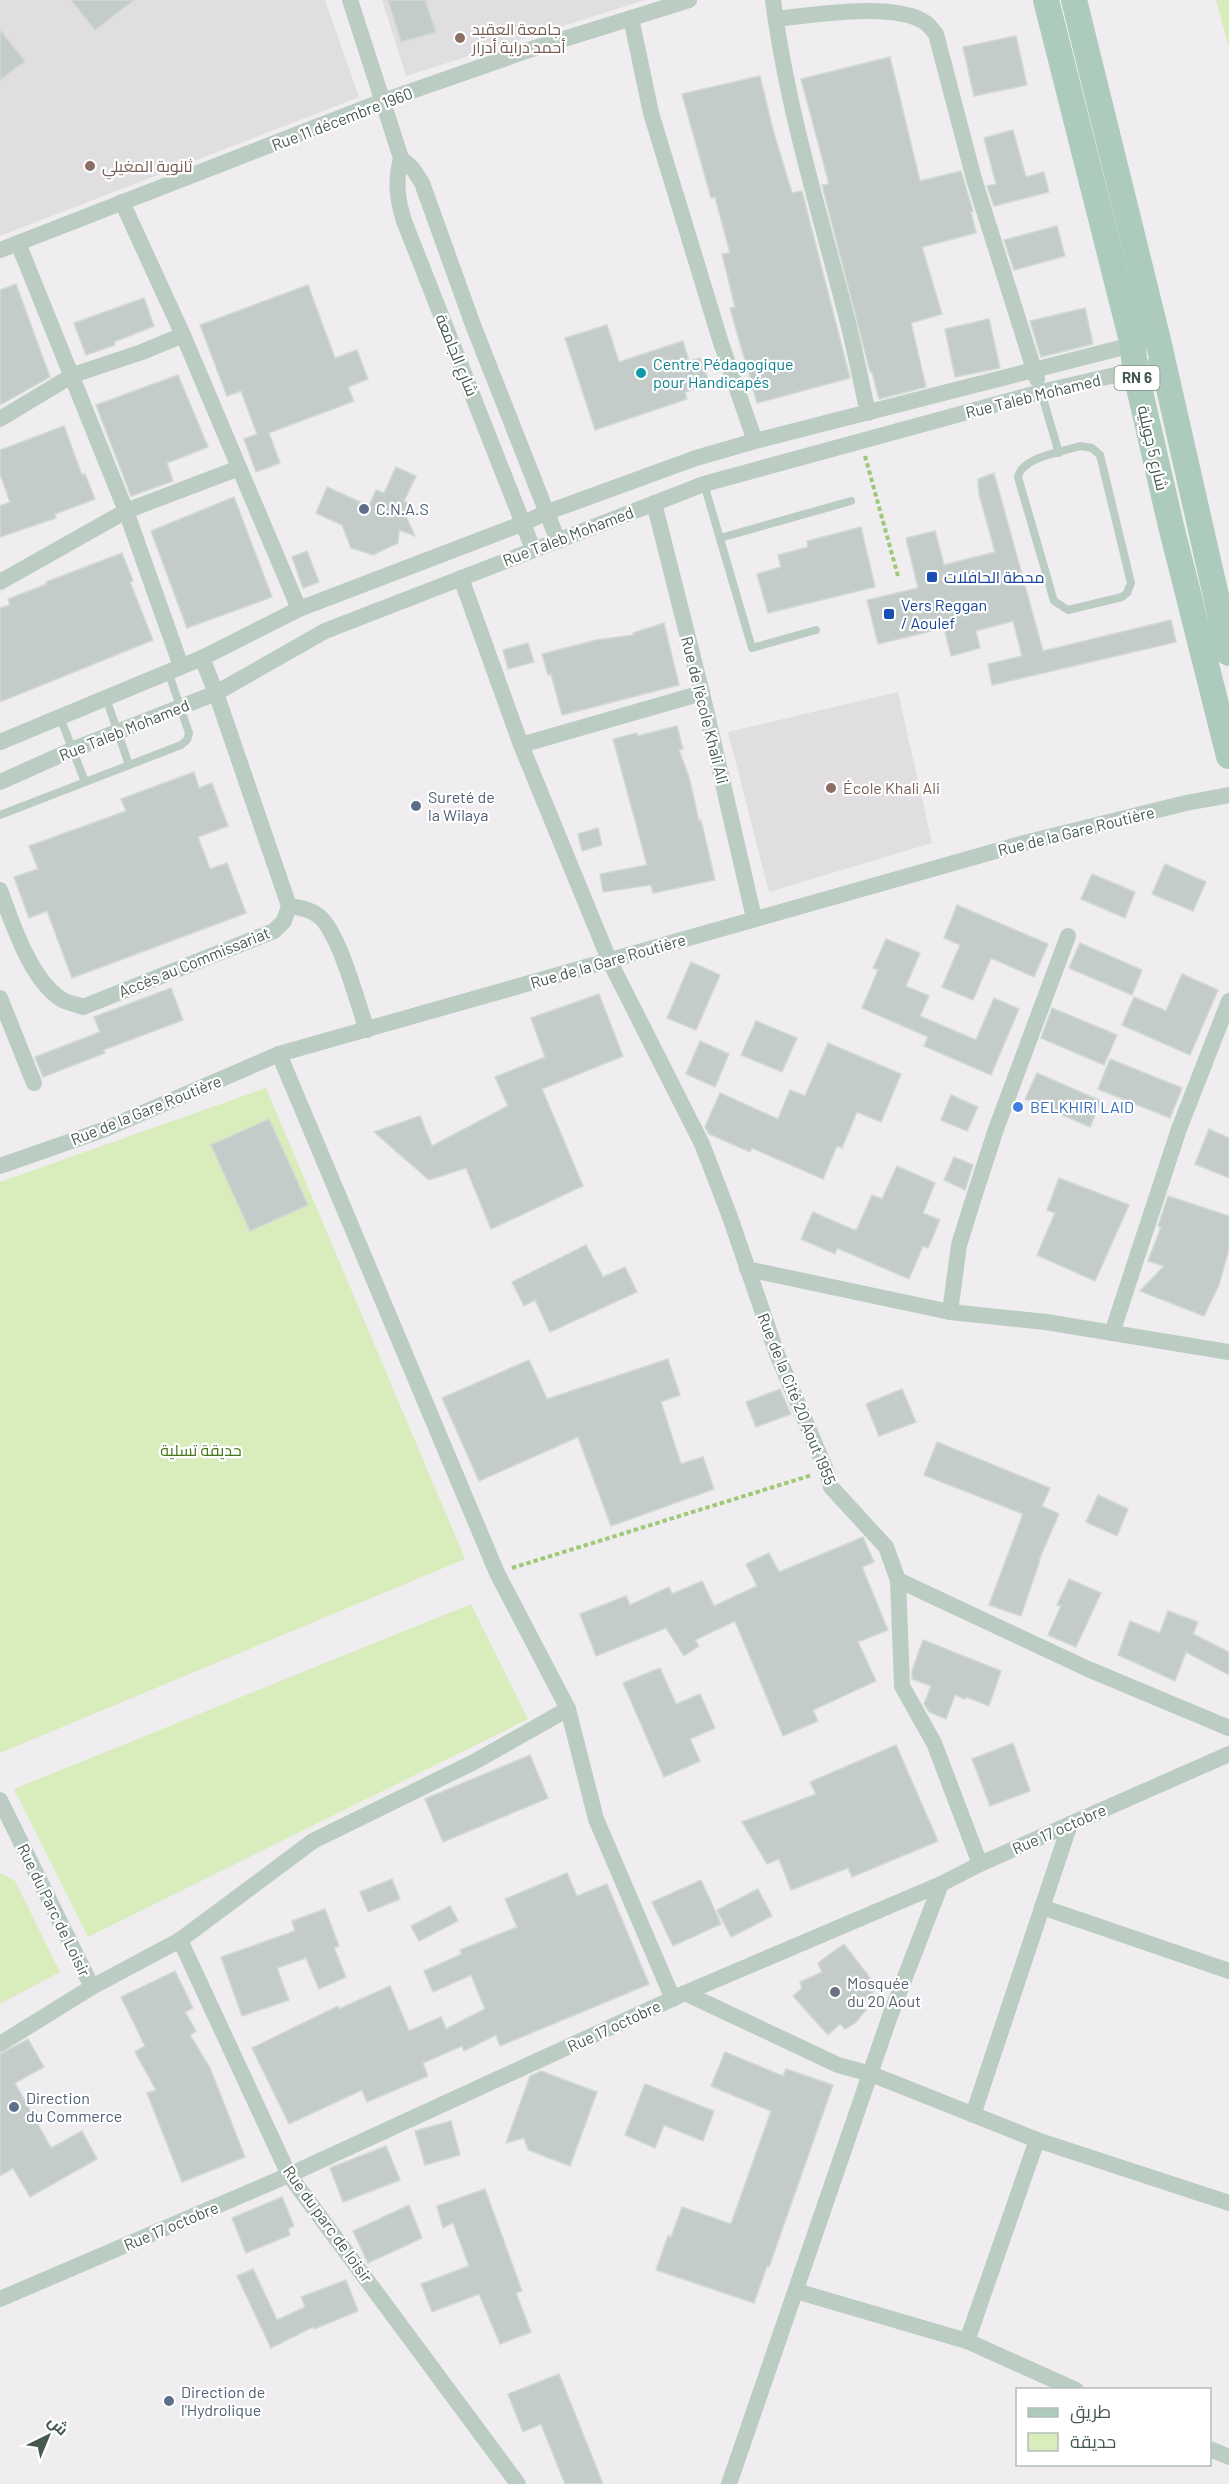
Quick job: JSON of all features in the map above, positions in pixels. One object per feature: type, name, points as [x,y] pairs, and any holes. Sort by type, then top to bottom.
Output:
[{"type":"main road","name":"شارع 5 جويلية","points":[[1046,0],[1134,358],[1171,526],[1229,756]]},
{"type":"main road","name":"شارع 5 جويلية","points":[[1074,0],[1160,352],[1229,653]]},
{"type":"street","name":"شارع الجامعة","points":[[350,0],[401,158],[413,169],[422,183],[473,325],[545,513],[558,541]]},
{"type":"street","name":"Rue 11 décembre 1960","points":[[0,250],[384,101],[532,49],[689,0]]},
{"type":"street","points":[[773,0],[802,158],[848,321],[868,413]]},
{"type":"street","points":[[776,19],[876,11],[913,17],[927,24],[936,34],[974,179],[1041,392]]},
{"type":"street","points":[[631,18],[651,113],[721,343],[754,441]]},
{"type":"street","name":"شارع الجامعة","points":[[401,158],[396,176],[396,195],[404,221],[534,549]]},
{"type":"street","points":[[122,202],[183,335],[299,609]]},
{"type":"street","points":[[18,243],[126,511],[174,669]]},
{"type":"street","points":[[0,419],[73,375],[142,352],[183,335]]},
{"type":"street","name":"Rue Taleb Mohamed","points":[[1,739],[202,658],[299,609],[545,513],[696,458],[754,441],[1035,371],[1134,358],[1160,352]]},
{"type":"street","name":"Rue Taleb Mohamed","points":[[0,782],[74,749],[216,693],[325,631],[704,484],[1041,392],[1134,358],[1160,352]]},
{"type":"street","points":[[696,458],[704,484]]},
{"type":"street","points":[[0,582],[126,511],[239,468]]},
{"type":"street","name":"Rue de l'école Khali Ali","points":[[654,504],[702,693],[754,918]]},
{"type":"street","name":"Rue de la Cité 20 Aout 1955","points":[[461,578],[521,745],[610,962],[702,1144],[730,1217],[777,1354],[831,1487],[886,1546],[898,1580],[902,1686],[934,1743],[980,1864]]},
{"type":"street","points":[[202,658],[289,906],[306,908],[319,916],[332,931],[367,1030]]},
{"type":"street","points":[[521,745],[702,693]]},
{"type":"street","name":"Rue de la Gare Routière","points":[[0,1166],[103,1130],[279,1054],[1035,840],[1186,803],[1229,795]]},
{"type":"street","name":"Accès au Commissariat","points":[[0,890],[21,946],[45,985],[61,1000],[83,1007],[274,931],[284,921],[289,906]]},
{"type":"street","points":[[950,1312],[958,1245],[996,1129],[1068,936]]},
{"type":"street","points":[[0,998],[34,1083]]},
{"type":"street","points":[[1112,1333],[1179,1129],[1229,1001]]},
{"type":"street","points":[[279,1054],[497,1573],[568,1709],[596,1819],[679,1996],[817,2057],[871,2074],[1037,2140],[1229,2203]]},
{"type":"street","points":[[747,1269],[950,1312],[1046,1322],[1229,1352]]},
{"type":"street","points":[[898,1580],[1088,1669],[1229,1728]]},
{"type":"street","points":[[0,2044],[92,1987],[180,1940],[312,1841],[474,1762],[568,1709]]},
{"type":"street","name":"Rue 17 octobre","points":[[0,2299],[289,2175],[679,1996],[940,1884],[980,1864],[1229,1754]]},
{"type":"street","name":"Rue du Parc de Loisir","points":[[0,1800],[92,1987]]},
{"type":"street","points":[[973,2115],[1070,1824]]},
{"type":"street","points":[[729,2484],[890,2016],[940,1884]]},
{"type":"street","points":[[1042,1907],[1229,1971]]},
{"type":"street","name":"Rue du parc de loisir","points":[[180,1940],[289,2175],[518,2484]]},
{"type":"street","points":[[967,2341],[1037,2140]]},
{"type":"street","points":[[796,2291],[967,2341],[1072,2388]]},
{"type":"street","points":[[1211,2450],[1229,2457]]},
{"type":"lane","points":[[1041,392],[1059,453]]},
{"type":"lane","points":[[1086,446],[1100,455],[1131,577],[1130,588],[1122,597],[1074,610],[1062,609],[1054,601],[1018,483],[1019,471],[1027,463],[1059,453],[1086,446]]},
{"type":"lane","points":[[704,484],[752,648],[816,630]]},
{"type":"lane","points":[[720,538],[851,501]]},
{"type":"lane","points":[[0,815],[187,740],[189,733],[174,669]]},
{"type":"lane","points":[[106,698],[129,765]]},
{"type":"lane","points":[[60,717],[86,782]]},
{"type":"path","points":[[861,441],[898,576]]},
{"type":"path","points":[[497,1573],[826,1470]]},
{"type":"shaded area","name":"ثانوية المغيلي","points":[[0,0],[325,0],[359,97],[0,236]]},
{"type":"shaded area","name":"جامعة العقيد أحمد دراية أدرار","points":[[382,0],[645,0],[406,76]]},
{"type":"shaded area","name":"École Khali Ali","points":[[898,692],[932,843],[769,892],[728,732]]},
{"type":"green space","points":[[1216,0],[1229,0],[1229,48]]},
{"type":"green space","name":"حديقة تسلية","points":[[266,1088],[465,1559],[0,1753],[0,1182]]},
{"type":"green space","points":[[471,1604],[528,1719],[88,1937],[14,1789]]},
{"type":"green space","points":[[0,1873],[15,1881],[60,1972],[0,2004]]},
{"type":"building","points":[[71,0],[134,0],[95,30]]},
{"type":"building","points":[[388,0],[425,0],[436,32],[401,42]]},
{"type":"building","points":[[0,30],[25,61],[0,80]]},
{"type":"building","points":[[1016,36],[1027,85],[974,96],[963,47]]},
{"type":"building","points":[[890,57],[920,181],[961,171],[973,211],[971,212],[976,233],[922,247],[942,314],[911,323],[926,387],[879,399],[822,185],[829,184],[801,79]]},
{"type":"building","points":[[760,76],[792,193],[802,191],[850,378],[757,403],[730,308],[735,307],[722,254],[730,253],[715,197],[711,198],[682,94]]},
{"type":"building","points":[[1013,130],[1026,177],[1044,172],[1049,192],[994,206],[987,186],[996,184],[984,138]]},
{"type":"building","points":[[1057,226],[1065,256],[1014,270],[1004,240]]},
{"type":"building","points":[[16,284],[50,377],[0,405],[0,290]]},
{"type":"building","points":[[308,285],[335,358],[357,350],[368,379],[348,387],[354,401],[269,433],[280,463],[256,472],[244,439],[257,434],[241,391],[227,396],[200,325]]},
{"type":"building","points":[[144,298],[154,326],[114,342],[115,345],[86,355],[74,323]]},
{"type":"building","points":[[1085,308],[1093,344],[1041,357],[1030,321]]},
{"type":"building","points":[[989,319],[1000,368],[955,377],[945,329]]},
{"type":"building","name":"Centre Pédagogique pour Handicapés","points":[[607,325],[619,362],[683,341],[689,361],[700,358],[710,384],[685,392],[687,399],[595,430],[565,338]]},
{"type":"building","points":[[178,375],[208,447],[167,463],[173,481],[131,496],[96,405]]},
{"type":"building","points":[[64,426],[82,475],[85,474],[95,499],[55,514],[56,518],[0,537],[0,506],[10,502],[0,474],[0,450]]},
{"type":"building","name":"C.N.A.S","points":[[396,467],[416,476],[404,501],[411,505],[406,516],[415,536],[399,530],[398,543],[373,555],[351,548],[342,525],[316,513],[327,487],[369,506],[376,490],[384,493]]},
{"type":"building","points":[[994,473],[1043,651],[1171,620],[1176,642],[992,685],[988,664],[1022,656],[1013,621],[976,631],[980,648],[951,656],[944,628],[878,644],[867,600],[918,588],[906,538],[935,531],[944,565],[995,552],[979,494],[978,479]]},
{"type":"building","points":[[234,497],[272,597],[187,628],[151,531]]},
{"type":"building","points":[[861,527],[875,587],[768,613],[757,574],[781,567],[778,555],[808,547],[807,541]]},
{"type":"building","points":[[307,551],[319,582],[303,588],[292,557]]},
{"type":"building","points":[[122,553],[133,581],[130,582],[153,640],[0,702],[0,608],[10,605],[8,599]]},
{"type":"building","points":[[664,623],[679,685],[562,715],[551,674],[548,675],[542,654],[596,640],[634,635],[633,633]]},
{"type":"building","points":[[528,643],[534,662],[508,669],[503,650]]},
{"type":"building","points":[[677,726],[683,749],[679,750],[689,777],[699,821],[701,820],[715,880],[653,893],[651,885],[603,892],[600,874],[647,865],[613,739],[637,733],[637,736]]},
{"type":"building","points":[[194,772],[199,788],[212,783],[228,826],[198,837],[210,869],[227,863],[246,913],[72,978],[47,911],[29,918],[14,877],[38,869],[29,846],[126,811],[121,799]]},
{"type":"building","points":[[598,828],[602,845],[582,851],[578,834]]},
{"type":"building","points":[[1165,864],[1206,882],[1193,911],[1152,894]]},
{"type":"building","points":[[1092,874],[1135,892],[1125,918],[1081,899]]},
{"type":"building","points":[[957,905],[1048,944],[1034,977],[991,958],[973,1000],[942,987],[960,945],[944,938]]},
{"type":"building","points":[[886,939],[920,953],[906,986],[929,996],[920,1016],[976,1040],[994,998],[1019,1009],[991,1075],[924,1046],[928,1037],[862,1008],[878,970],[873,968]]},
{"type":"building","points":[[1080,943],[1142,970],[1132,995],[1069,968]]},
{"type":"building","points":[[691,962],[720,975],[696,1030],[667,1018]]},
{"type":"building","points":[[1182,974],[1218,990],[1190,1055],[1122,1025],[1134,997],[1166,1011]]},
{"type":"building","points":[[171,988],[183,1020],[103,1050],[105,1053],[43,1077],[35,1057],[100,1032],[94,1017]]},
{"type":"building","points":[[599,994],[623,1056],[542,1089],[583,1186],[491,1229],[466,1168],[429,1180],[374,1132],[420,1116],[432,1146],[508,1106],[495,1077],[545,1057],[531,1018]]},
{"type":"building","points":[[1052,1008],[1117,1035],[1104,1065],[1041,1038]]},
{"type":"building","points":[[756,1021],[797,1038],[782,1072],[741,1055]]},
{"type":"building","points":[[700,1041],[729,1054],[715,1087],[686,1074]]},
{"type":"building","points":[[828,1043],[901,1074],[881,1122],[857,1112],[842,1148],[837,1146],[823,1179],[752,1148],[750,1152],[709,1134],[705,1127],[720,1093],[778,1119],[790,1090],[805,1096]]},
{"type":"building","points":[[1110,1059],[1182,1088],[1170,1118],[1098,1089]]},
{"type":"building","points":[[1037,1073],[1101,1101],[1090,1127],[1025,1099]]},
{"type":"building","points":[[951,1095],[978,1107],[967,1131],[941,1120]]},
{"type":"building","points":[[269,1119],[308,1205],[250,1231],[211,1145]]},
{"type":"building","points":[[1209,1129],[1229,1138],[1229,1178],[1195,1164]]},
{"type":"building","points":[[954,1157],[973,1165],[965,1190],[944,1180]]},
{"type":"building","points":[[897,1166],[935,1183],[923,1213],[940,1220],[928,1248],[923,1246],[909,1279],[837,1248],[835,1254],[801,1239],[813,1212],[854,1230],[857,1229],[872,1195],[882,1199]]},
{"type":"building","points":[[1059,1178],[1129,1205],[1095,1281],[1037,1255],[1055,1213],[1047,1210]]},
{"type":"building","points":[[1168,1196],[1229,1216],[1229,1249],[1219,1285],[1204,1316],[1140,1291],[1164,1266],[1148,1261],[1161,1227],[1158,1226]]},
{"type":"building","points":[[586,1245],[603,1277],[625,1267],[637,1292],[550,1332],[535,1300],[524,1306],[512,1282]]},
{"type":"building","points":[[668,1359],[680,1395],[661,1402],[681,1464],[703,1457],[714,1489],[611,1526],[578,1437],[479,1481],[442,1398],[529,1360],[547,1399]]},
{"type":"building","points":[[780,1389],[791,1414],[756,1427],[746,1402]]},
{"type":"building","points":[[902,1389],[916,1422],[879,1436],[866,1404]]},
{"type":"building","points":[[937,1442],[1050,1488],[1042,1506],[1059,1514],[1039,1560],[1021,1616],[989,1605],[1023,1514],[924,1475]]},
{"type":"building","points":[[1098,1495],[1128,1509],[1117,1536],[1086,1522]]},
{"type":"building","points":[[863,1537],[874,1562],[862,1567],[888,1630],[858,1642],[876,1681],[813,1710],[818,1721],[783,1736],[735,1621],[695,1640],[699,1646],[684,1656],[666,1628],[596,1656],[580,1614],[626,1596],[630,1605],[669,1587],[672,1594],[702,1581],[714,1606],[757,1586],[746,1564],[769,1553],[779,1572]]},
{"type":"building","points":[[1069,1579],[1101,1593],[1076,1647],[1048,1635],[1061,1606],[1057,1605]]},
{"type":"building","points":[[1168,1611],[1198,1622],[1193,1634],[1229,1652],[1229,1675],[1186,1652],[1175,1681],[1118,1655],[1130,1621],[1160,1633]]},
{"type":"building","points":[[923,1640],[1001,1671],[989,1706],[955,1695],[946,1719],[929,1712],[924,1704],[931,1686],[912,1679],[912,1671]]},
{"type":"building","points":[[660,1668],[676,1704],[700,1694],[715,1728],[690,1739],[700,1761],[664,1777],[623,1683]]},
{"type":"building","points":[[1013,1743],[1030,1791],[990,1806],[972,1759]]},
{"type":"building","points":[[896,1745],[938,1841],[852,1877],[848,1868],[791,1890],[779,1859],[767,1864],[742,1822],[816,1794],[810,1782]]},
{"type":"building","points":[[530,1755],[548,1798],[443,1842],[425,1799]]},
{"type":"building","points":[[567,1873],[577,1896],[607,1884],[649,1984],[500,2046],[496,2035],[464,2051],[462,2046],[423,2063],[428,2076],[367,2102],[362,2090],[289,2124],[252,2048],[338,2006],[339,2009],[390,1986],[409,2031],[441,2017],[446,2029],[485,2009],[471,1975],[433,1992],[424,1971],[462,1954],[460,1950],[517,1927],[505,1899]]},
{"type":"building","points":[[392,1879],[400,1899],[368,1912],[360,1892]]},
{"type":"building","points":[[701,1880],[721,1924],[673,1946],[652,1902]]},
{"type":"building","points":[[758,1889],[772,1916],[731,1937],[717,1910]]},
{"type":"building","points":[[450,1906],[458,1921],[419,1941],[411,1926]]},
{"type":"building","points":[[325,1909],[339,1946],[334,1948],[346,1977],[319,1989],[306,1958],[277,1968],[289,2000],[242,2016],[221,1957],[295,1931],[292,1921]]},
{"type":"building","name":"Mosquée du 20 Aout","points":[[844,1944],[877,1987],[861,2006],[866,2010],[855,2023],[845,2029],[840,2024],[828,2035],[793,1996],[802,1988],[800,1982],[822,1972],[818,1963]]},
{"type":"building","points":[[175,1971],[193,2008],[185,2012],[196,2031],[190,2035],[210,2068],[245,2157],[182,2182],[147,2093],[156,2090],[135,2052],[145,2046],[121,1997]]},
{"type":"building","name":"Direction du Commerce","points":[[28,2039],[44,2067],[15,2083],[51,2148],[82,2131],[97,2159],[30,2197],[13,2168],[0,2176],[0,2054]]},
{"type":"building","points":[[725,2052],[783,2076],[786,2069],[833,2085],[769,2267],[767,2266],[754,2303],[656,2270],[668,2236],[671,2237],[682,2207],[731,2224],[771,2111],[711,2086]]},
{"type":"building","points":[[541,2071],[597,2092],[570,2166],[528,2150],[524,2138],[506,2143],[530,2076]]},
{"type":"building","points":[[645,2084],[714,2111],[703,2141],[664,2125],[655,2148],[625,2135]]},
{"type":"building","points":[[451,2121],[460,2155],[425,2165],[415,2131]]},
{"type":"building","points":[[386,2146],[400,2180],[343,2202],[330,2168]]},
{"type":"building","points":[[485,2189],[522,2291],[516,2293],[531,2332],[500,2344],[479,2294],[432,2312],[421,2284],[469,2266],[453,2223],[443,2228],[437,2206]]},
{"type":"building","points":[[282,2197],[294,2226],[288,2229],[290,2235],[246,2253],[232,2218]]},
{"type":"building","points":[[409,2205],[422,2238],[368,2263],[353,2231]]},
{"type":"building","points":[[253,2269],[277,2320],[305,2307],[301,2297],[346,2280],[358,2311],[314,2329],[313,2327],[271,2348],[237,2276]]},
{"type":"building","points":[[559,2374],[603,2484],[565,2484],[541,2424],[523,2432],[508,2394]]},
{"type":"place","name":"جامعة العقيد أحمد دراية أدرار","points":[[460,38]]},
{"type":"place","name":"ثانوية المغيلي","points":[[90,166]]},
{"type":"place","name":"Centre Pédagogique pour Handicapés","points":[[641,373]]},
{"type":"place","name":"C.N.A.S","points":[[364,509]]},
{"type":"place","name":"محطة الحافلات","points":[[932,577]]},
{"type":"place","name":"Vers Reggan / Aoulef","points":[[889,614]]},
{"type":"place","name":"École Khali Ali","points":[[831,788]]},
{"type":"place","name":"Sureté de la Wilaya","points":[[416,806]]},
{"type":"place","name":"BELKHIRI LAID","points":[[1018,1107]]},
{"type":"place","name":"Mosquée du 20 Aout","points":[[835,1992]]},
{"type":"place","name":"Direction du Commerce","points":[[14,2107]]},
{"type":"place","name":"Direction de l'Hydrolique","points":[[169,2401]]}]
